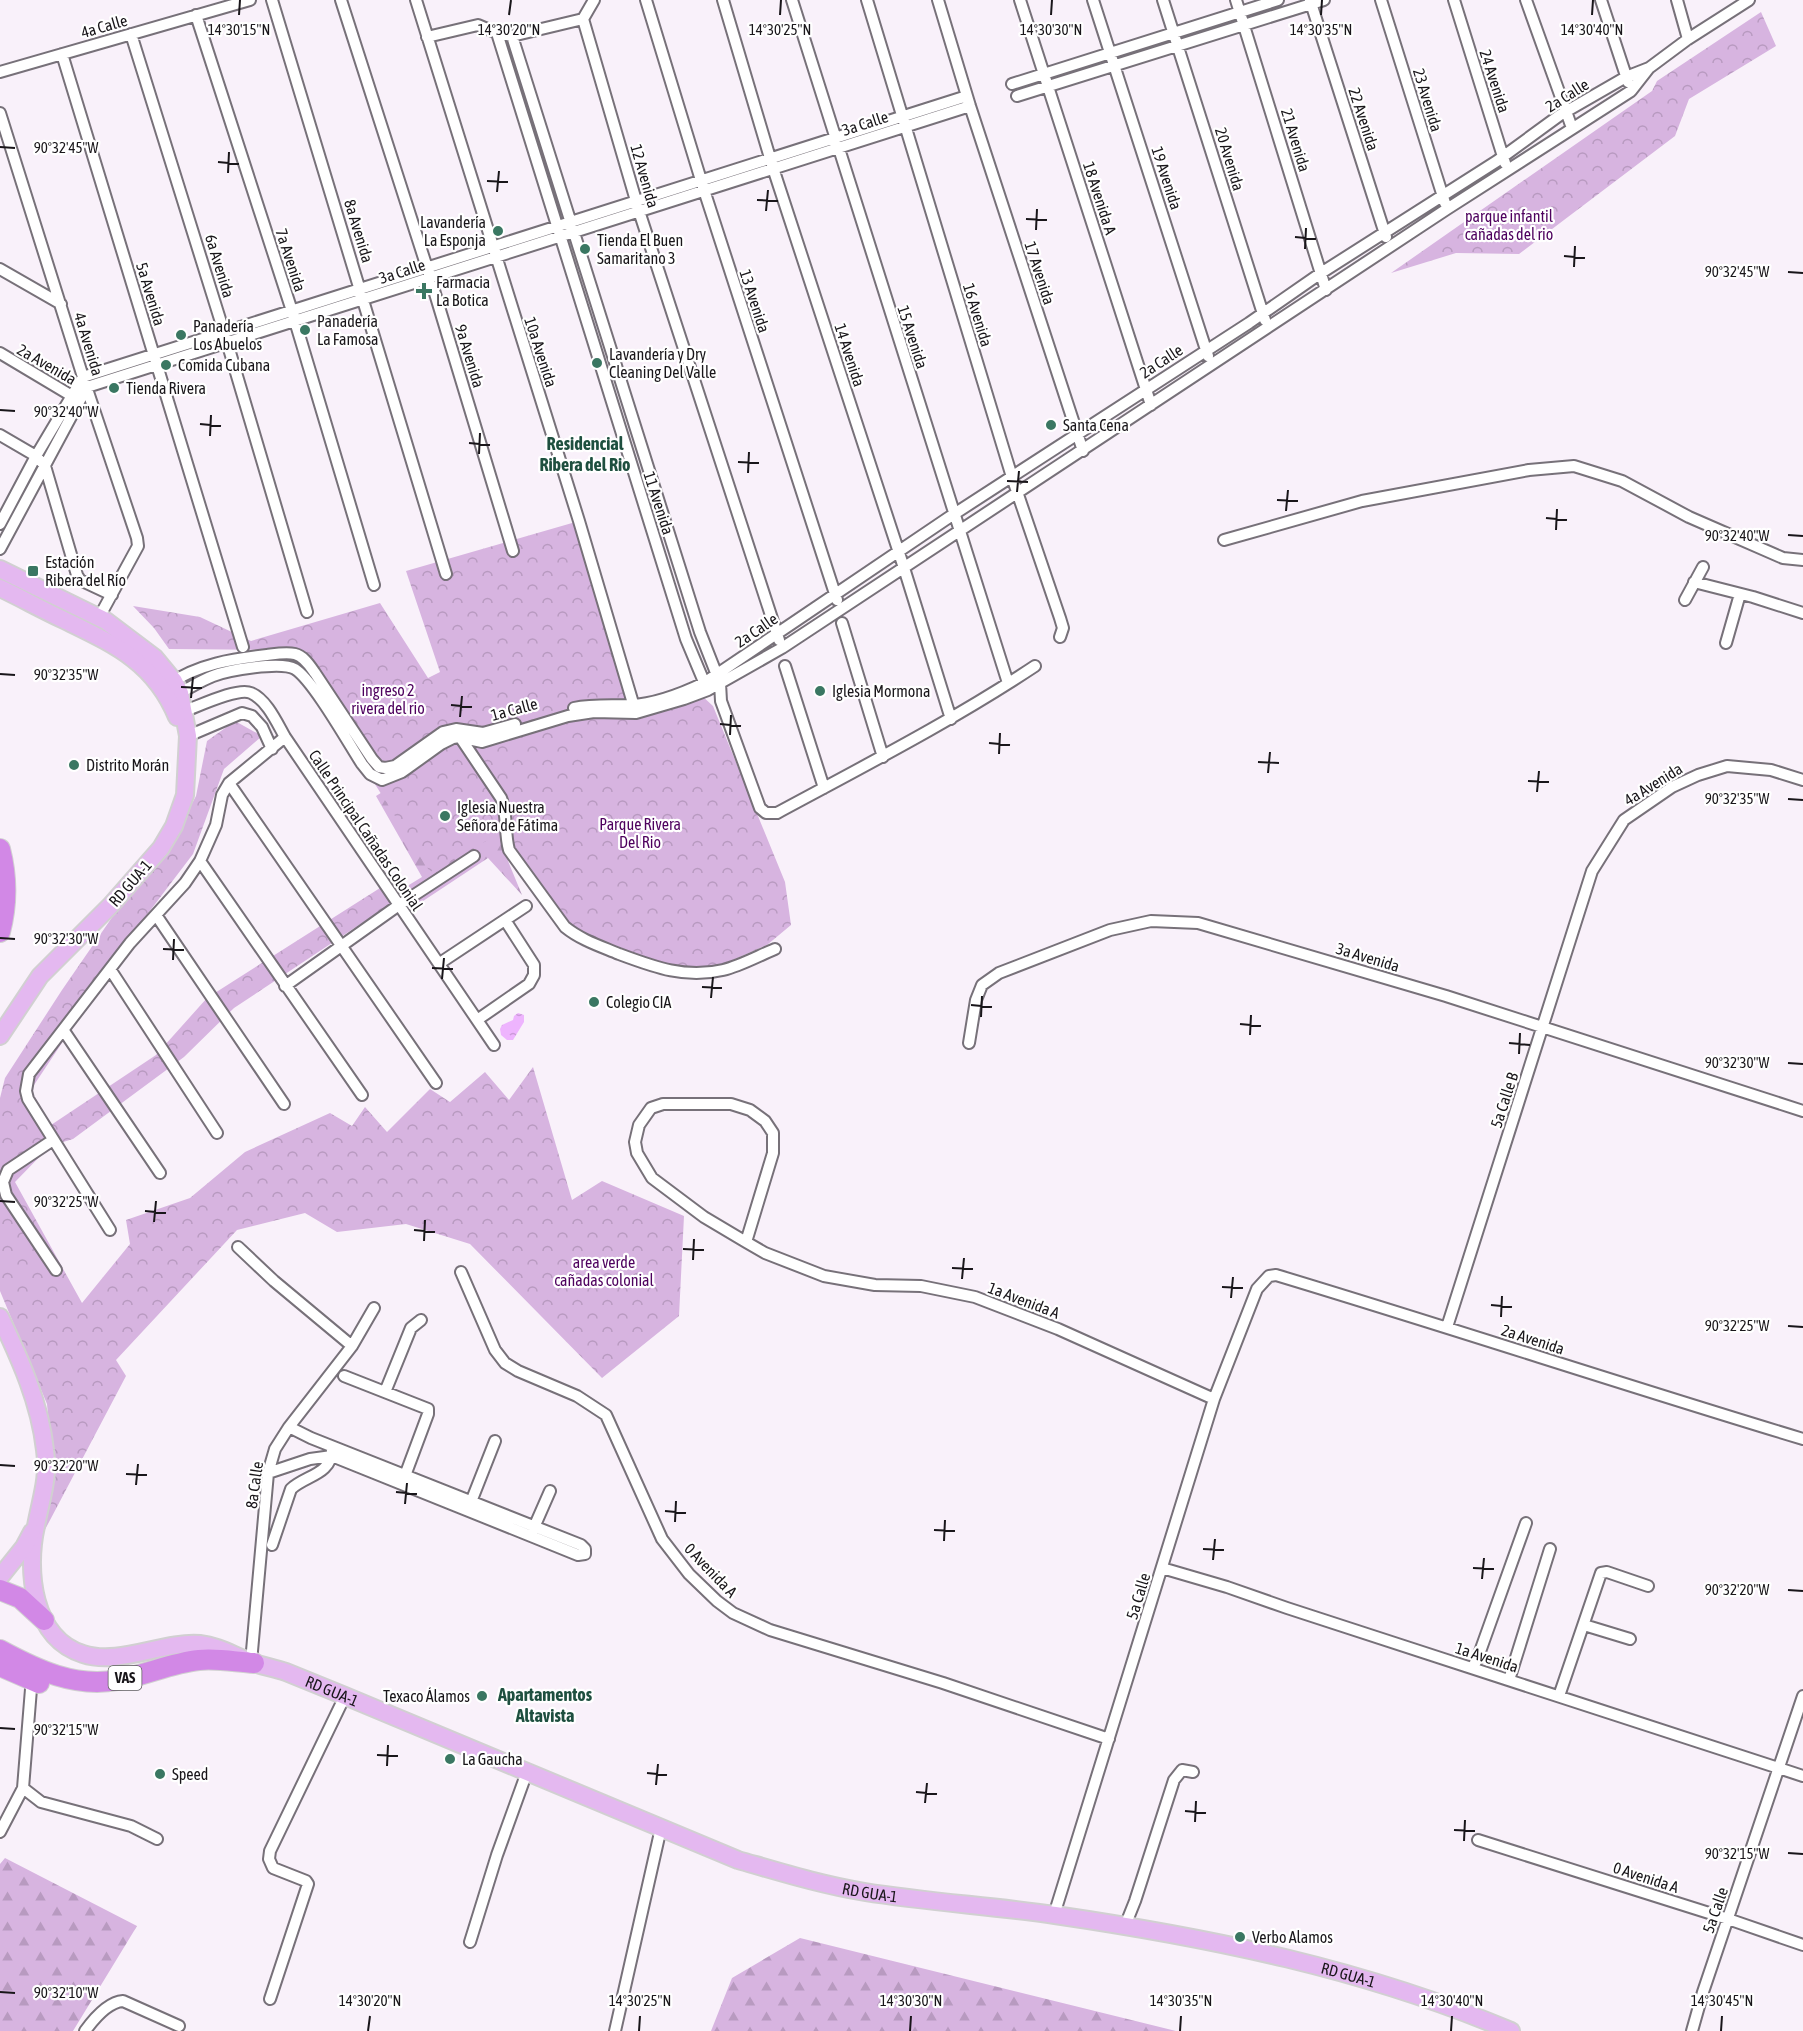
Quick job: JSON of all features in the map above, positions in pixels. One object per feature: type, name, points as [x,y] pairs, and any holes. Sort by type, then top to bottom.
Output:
[{"type":"highway","points":[[0,849],[5,888],[4,917],[0,932]]},
{"type":"highway","points":[[0,1590],[20,1598],[44,1620]]},
{"type":"highway","name":"VAS","points":[[0,1642],[38,1663],[90,1677],[117,1675],[175,1660],[202,1657],[250,1662]]},
{"type":"highway","name":"VAS","points":[[0,1650],[36,1669],[66,1679],[90,1683],[117,1680],[176,1663],[202,1659],[250,1662]]},
{"type":"highway","points":[[0,1666],[54,1688],[99,1695],[126,1692],[204,1669],[250,1662]]},
{"type":"main road","name":"RD GUA-1","points":[[0,569],[104,617],[155,658],[171,690],[185,711],[188,736],[185,795],[174,825],[161,848],[111,905],[40,976],[0,1036]]},
{"type":"main road","name":"RD GUA-1","points":[[0,588],[99,636],[128,653],[171,690],[178,718],[188,736]]},
{"type":"main road","points":[[46,610],[68,608],[104,617]]},
{"type":"main road","name":"RD GUA-1","points":[[0,1317],[15,1348],[32,1395],[45,1450],[47,1476],[43,1502],[35,1526],[33,1551],[34,1591],[44,1620],[52,1633],[82,1654],[98,1657],[150,1651],[183,1644],[201,1644],[224,1650],[250,1662],[285,1672],[345,1696],[738,1860],[803,1879],[864,1892],[1054,1915],[1241,1947],[1366,1978],[1466,2012],[1511,2031]]},
{"type":"main road","points":[[0,1577],[24,1547],[35,1526]]},
{"type":"street","name":"4a Calle","points":[[0,72],[250,0]]},
{"type":"street","name":"8a Avenida","points":[[272,0],[446,574]]},
{"type":"street","name":"9a Avenida","points":[[341,0],[513,551]]},
{"type":"street","name":"10a Avenida","points":[[416,0],[579,521],[635,709]]},
{"type":"street","points":[[427,37],[478,25],[512,36],[583,19],[594,0]]},
{"type":"street","name":"13 Avenida","points":[[646,0],[703,185],[841,609]]},
{"type":"street","name":"14 Avenida","points":[[723,0],[772,163],[951,718]]},
{"type":"street","name":"15 Avenida","points":[[792,0],[1008,683]]},
{"type":"street","name":"16 Avenida","points":[[867,0],[1012,477],[1060,618],[1063,628],[1060,637]]},
{"type":"street","name":"17 Avenida","points":[[938,0],[968,101],[1083,451]]},
{"type":"street","name":"18 Avenida A","points":[[1020,0],[1151,405]]},
{"type":"street","name":"19 Avenida","points":[[1093,0],[1211,366]]},
{"type":"street","name":"20 Avenida","points":[[1163,0],[1268,327]]},
{"type":"street","name":"21 Avenida","points":[[1236,0],[1326,290]]},
{"type":"street","points":[[1012,84],[1278,0]]},
{"type":"street","points":[[1017,96],[1245,25],[1311,2],[1324,0]]},
{"type":"street","name":"23 Avenida","points":[[1381,0],[1447,209]]},
{"type":"street","name":"24 Avenida","points":[[1454,0],[1508,171]]},
{"type":"street","points":[[1526,0],[1572,128]]},
{"type":"street","points":[[1601,0],[1630,91]]},
{"type":"street","points":[[1677,0],[1688,39]]},
{"type":"street","name":"2a Calle","points":[[701,689],[782,648],[1018,494],[1447,209],[1630,91],[1649,68],[1688,39],[1749,0]]},
{"type":"street","name":"22 Avenida","points":[[1311,2],[1390,247]]},
{"type":"street","name":"7a Avenida","points":[[196,15],[293,316],[374,585]]},
{"type":"street","name":"12 Avenida","points":[[583,19],[638,206],[782,648]]},
{"type":"street","name":"11 Avenida","points":[[497,33],[701,689],[721,701]]},
{"type":"street","name":"6a Avenida","points":[[132,34],[226,337],[307,612]]},
{"type":"street","name":"11 Avenida","points":[[512,36],[700,632],[718,679],[721,701],[760,808],[766,813],[777,813],[824,788]]},
{"type":"street","name":"5a Avenida","points":[[62,54],[243,647]]},
{"type":"street","name":"2a Calle","points":[[718,679],[898,551],[1503,156],[1566,111],[1626,77],[1649,68]]},
{"type":"street","name":"3a Calle","points":[[85,382],[968,101]]},
{"type":"street","name":"4a Avenida","points":[[0,113],[138,542],[104,617]]},
{"type":"street","points":[[0,269],[61,304]]},
{"type":"street","name":"2a Avenida","points":[[0,353],[75,398]]},
{"type":"street","points":[[0,524],[36,456],[85,382]]},
{"type":"street","points":[[0,549],[45,466],[75,398]]},
{"type":"street","points":[[0,435],[36,456],[45,466],[76,575],[80,580],[112,595]]},
{"type":"street","points":[[1224,540],[1362,501],[1529,470],[1574,466],[1622,481],[1689,517],[1783,558],[1803,560]]},
{"type":"street","points":[[0,561],[104,617]]},
{"type":"street","points":[[1684,600],[1703,567]]},
{"type":"street","points":[[1694,582],[1803,613]]},
{"type":"street","points":[[1726,643],[1740,594]]},
{"type":"street","points":[[842,623],[883,758]]},
{"type":"street","points":[[171,690],[213,663],[295,654],[305,660],[315,673],[379,766],[385,768],[394,766],[443,732],[458,733]]},
{"type":"street","points":[[171,690],[230,672],[282,666],[292,668],[303,675],[362,764],[377,779],[382,780],[394,777],[458,733]]},
{"type":"street","points":[[785,666],[824,788],[883,758],[1035,666]]},
{"type":"street","name":"1a Calle","points":[[458,733],[483,733],[576,707],[635,709],[701,689]]},
{"type":"street","name":"Calle Principal Cañadas Colonial","points":[[185,711],[223,697],[247,692],[258,697],[494,1045]]},
{"type":"street","points":[[188,736],[242,713],[252,716],[262,727],[272,749]]},
{"type":"street","points":[[458,733],[501,798],[505,808],[506,839],[509,850],[565,927],[576,936],[651,966],[685,973],[724,970],[775,949]]},
{"type":"street","points":[[110,1230],[28,1099],[26,1091],[29,1074],[110,969],[185,883],[200,861],[213,832],[222,795],[230,783],[285,737]]},
{"type":"street","points":[[377,779],[379,766]]},
{"type":"street","name":"4a Avenida","points":[[1624,820],[1672,787],[1726,766],[1771,770],[1803,780]]},
{"type":"street","points":[[230,783],[436,1083]]},
{"type":"street","name":"5a Calle B","points":[[1447,1327],[1592,871],[1624,820]]},
{"type":"street","points":[[285,986],[399,905],[474,856]]},
{"type":"street","points":[[200,861],[362,1095]]},
{"type":"street","points":[[440,963],[526,906]]},
{"type":"street","points":[[156,915],[284,1104]]},
{"type":"street","points":[[477,1020],[530,984],[534,975],[534,964],[504,920]]},
{"type":"street","name":"3a Avenida","points":[[969,1043],[976,1000],[982,985],[999,973],[1110,930],[1151,921],[1198,922],[1446,996],[1803,1111]]},
{"type":"street","points":[[110,969],[217,1132]]},
{"type":"street","points":[[64,1030],[160,1173]]},
{"type":"street","name":"1a Avenida A","points":[[746,1242],[773,1153],[773,1133],[765,1120],[750,1110],[731,1104],[663,1104],[651,1108],[639,1125],[635,1142],[637,1153],[652,1178],[704,1217],[746,1242],[765,1253],[824,1276],[875,1285],[921,1286],[975,1297],[1047,1324],[1214,1400]]},
{"type":"street","points":[[53,1140],[8,1170],[3,1182],[6,1195],[56,1270]]},
{"type":"street","points":[[238,1247],[274,1281],[352,1346]]},
{"type":"street","name":"0 Avenida A","points":[[461,1272],[495,1350],[505,1363],[518,1371],[577,1396],[606,1415],[662,1539],[689,1574],[717,1602],[733,1613],[770,1630],[1109,1739]]},
{"type":"street","name":"2a Avenida","points":[[1257,1288],[1269,1276],[1276,1275],[1803,1439]]},
{"type":"street","name":"5a Calle","points":[[1054,1915],[1214,1400],[1257,1288]]},
{"type":"street","name":"8a Calle","points":[[250,1662],[268,1473],[275,1449],[289,1427],[352,1346],[374,1308]]},
{"type":"street","points":[[385,1392],[411,1328],[421,1320]]},
{"type":"street","points":[[344,1376],[428,1409],[403,1480]]},
{"type":"street","points":[[289,1427],[332,1451],[533,1531],[550,1491]]},
{"type":"street","points":[[469,1506],[495,1441]]},
{"type":"street","points":[[268,1473],[332,1451]]},
{"type":"street","points":[[272,1545],[291,1489],[323,1471],[328,1465],[332,1451]]},
{"type":"street","points":[[1472,1668],[1477,1660],[1526,1523]]},
{"type":"street","points":[[1509,1680],[1550,1549]]},
{"type":"street","name":"1a Avenida","points":[[1162,1569],[1227,1587],[1803,1776]]},
{"type":"street","points":[[1559,1696],[1600,1573],[1607,1572],[1648,1586]]},
{"type":"street","points":[[1584,1625],[1630,1639]]},
{"type":"street","points":[[0,1832],[23,1788],[31,1689],[34,1681]]},
{"type":"street","points":[[270,1999],[308,1884],[306,1881],[273,1868],[269,1859],[270,1851],[345,1696]]},
{"type":"street","name":"5a Calle","points":[[1692,2031],[1703,1992],[1803,1696]]},
{"type":"street","points":[[1125,1926],[1174,1780],[1182,1770],[1193,1772]]},
{"type":"street","points":[[470,1942],[497,1855],[527,1773]]},
{"type":"street","points":[[23,1788],[41,1803],[131,1826],[157,1839]]},
{"type":"street","points":[[615,2031],[661,1828]]},
{"type":"street","name":"0 Avenida A","points":[[1478,1840],[1803,1945]]},
{"type":"street","points":[[85,2031],[102,2012],[118,2001],[123,2001],[179,2026]]},
{"type":"green space","name":"parque infantil cañadas del rio","points":[[1761,12],[1776,46],[1689,99],[1675,136],[1519,254],[1456,253],[1391,273],[1652,91],[1657,81]]},
{"type":"green space","name":"Parque Rivera Del Rio","points":[[579,521],[633,715],[700,694],[713,706],[785,882],[791,925],[767,945],[703,973],[651,966],[600,947],[561,921],[518,863],[506,830],[430,872],[291,650],[169,649],[154,628],[133,606],[200,617],[251,641],[380,603],[428,678],[440,672],[406,571]]},
{"type":"green space","name":"area verde cañadas colonial","points":[[235,721],[262,736],[224,769],[193,854],[149,912],[30,1091],[45,1129],[156,1055],[207,998],[380,888],[395,901],[234,1008],[184,1057],[73,1139],[50,1146],[15,1182],[82,1303],[130,1244],[126,1220],[190,1198],[245,1152],[330,1113],[352,1126],[365,1107],[387,1132],[430,1089],[450,1102],[485,1072],[509,1100],[533,1067],[572,1200],[602,1181],[684,1216],[679,1316],[602,1378],[470,1244],[406,1224],[337,1232],[305,1213],[237,1230],[116,1360],[126,1376],[39,1541],[54,1478],[47,1404],[0,1291],[0,1098],[5,1078],[62,990],[113,916],[160,863],[196,796],[207,741]]},
{"type":"green space","name":"Iglesia Nuestra Señora de Fátima","points":[[459,744],[506,829],[508,861],[522,895],[488,858],[417,905],[404,888],[422,877],[376,796]]},
{"type":"green space","points":[[5,1858],[137,1926],[73,2031],[0,2031],[0,1864]]},
{"type":"green space","points":[[800,1938],[1176,2031],[711,2031],[732,1978]]},
{"type":"water","points":[[518,1013],[524,1015],[524,1022],[513,1040],[507,1040],[501,1035],[500,1029],[502,1025],[513,1020]]},
{"type":"place","name":"Lavandería La Esponja","points":[[498,231]]},
{"type":"place","name":"Tienda El Buen Samaritano 3","points":[[585,249]]},
{"type":"place","name":"Farmacia La Botica","points":[[424,291]]},
{"type":"place","name":"Panadería La Famosa","points":[[305,330]]},
{"type":"place","name":"Panadería Los Abuelos","points":[[181,335]]},
{"type":"place","name":"Lavandería y Dry Cleaning Del Valle","points":[[597,363]]},
{"type":"place","name":"Comida Cubana","points":[[166,365]]},
{"type":"place","name":"Tienda Rivera","points":[[114,388]]},
{"type":"place","name":"Santa Cena","points":[[1051,425]]},
{"type":"place","name":"Estación Ribera del Río","points":[[33,571]]},
{"type":"place","name":"Iglesia Mormona","points":[[820,691]]},
{"type":"place","name":"Distrito Morán","points":[[74,765]]},
{"type":"place","name":"Iglesia Nuestra Señora de Fátima","points":[[445,816]]},
{"type":"place","name":"Colegio CIA","points":[[594,1002]]},
{"type":"place","name":"Texaco Álamos","points":[[482,1696]]},
{"type":"place","name":"La Gaucha","points":[[450,1759]]},
{"type":"place","name":"Speed","points":[[160,1774]]},
{"type":"place","name":"Verbo Alamos","points":[[1240,1937]]},
{"type":"district","name":"Residencial Ribera del Rio","points":[[585,454]]},
{"type":"district","name":"Apartamentos Altavista","points":[[545,1705]]},
{"type":"park label","name":"ingreso 2 rivera del rio","points":[[388,699]]}]
